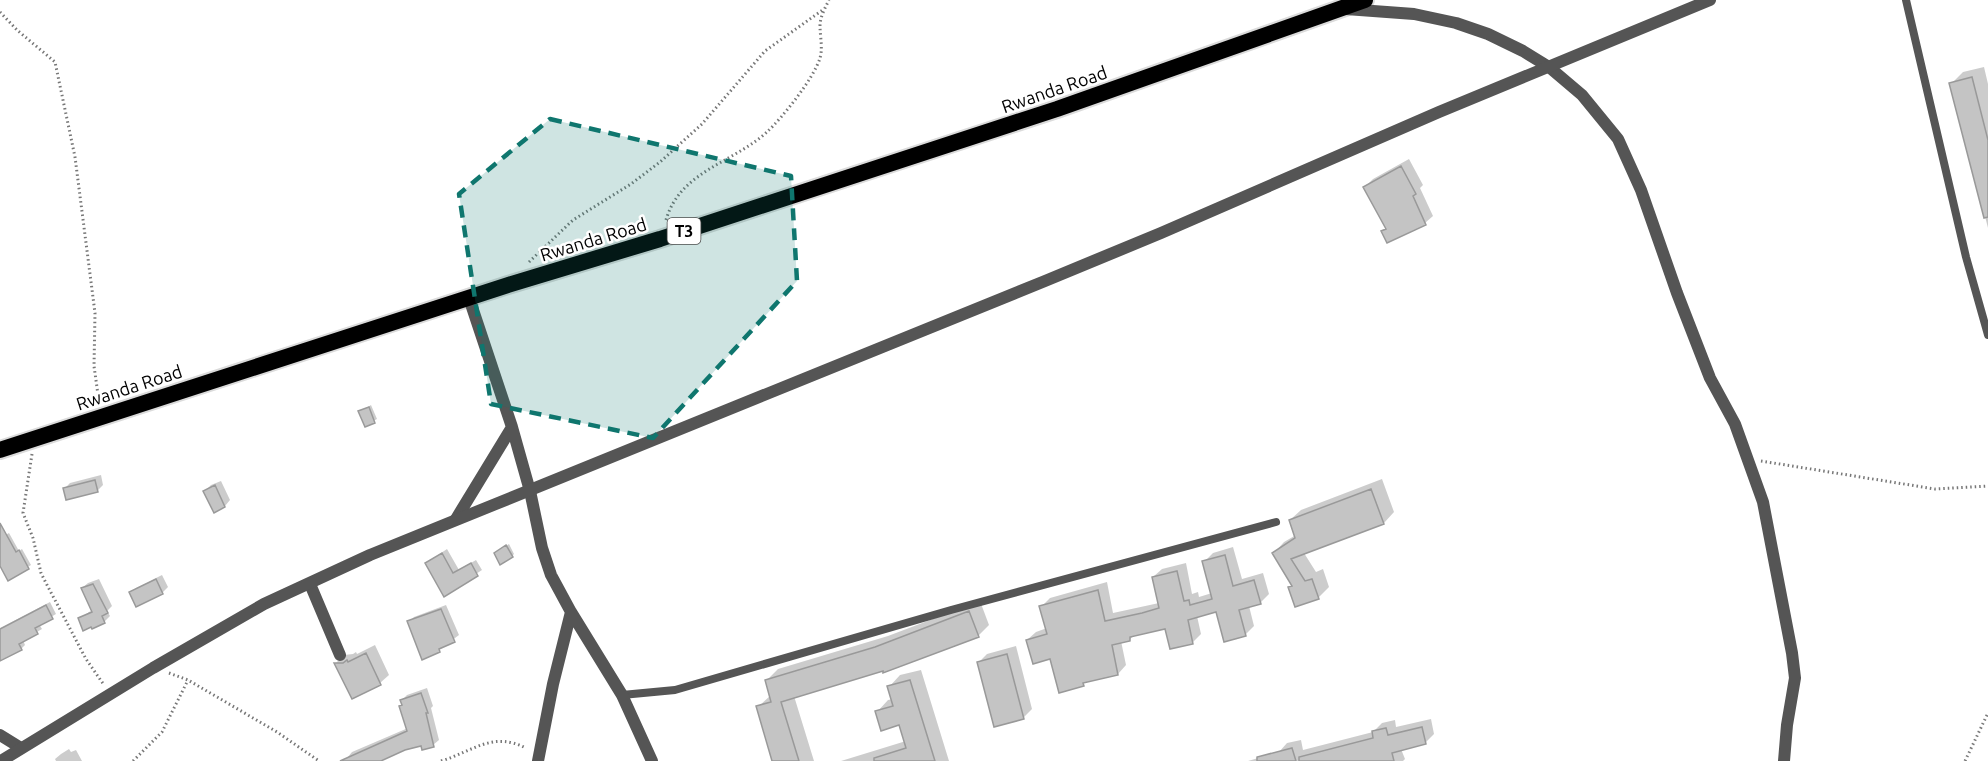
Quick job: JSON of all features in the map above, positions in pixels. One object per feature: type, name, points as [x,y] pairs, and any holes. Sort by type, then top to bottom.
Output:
[{"type":"highway","name":"Rwanda Road","points":[[0,450],[508,285],[660,239],[1057,109],[1365,0]]},
{"type":"street","points":[[2,761],[153,668],[264,604],[370,555],[1140,242],[1439,112],[1710,0]]},
{"type":"street","points":[[1338,9],[1414,14],[1456,23],[1488,34],[1524,51],[1549,67],[1582,95],[1618,139],[1641,190],[1710,378],[1735,424],[1763,502],[1795,678],[1784,761]]},
{"type":"street","points":[[469,298],[512,427],[530,491],[542,548],[551,574],[571,612],[622,695],[652,761]]},
{"type":"street","points":[[456,519],[512,427]]},
{"type":"street","points":[[310,584],[340,655]]},
{"type":"street","points":[[539,758],[553,684],[571,612]]},
{"type":"street","points":[[0,735],[21,748]]},
{"type":"lane","points":[[1906,0],[1966,257],[1988,335]]},
{"type":"lane","points":[[622,695],[675,690],[951,610],[1276,522]]},
{"type":"path","points":[[660,239],[674,201],[684,189],[697,176],[766,133],[800,92],[820,57],[820,23],[829,0]]},
{"type":"path","points":[[508,285],[573,220],[631,184],[685,140],[720,104],[754,61],[824,9]]},
{"type":"path","points":[[0,12],[17,30],[56,62],[75,157],[95,313],[94,366],[100,417]]},
{"type":"path","points":[[35,438],[23,504],[24,521],[33,538],[41,573],[86,659],[110,694]]},
{"type":"path","points":[[1748,459],[1935,489],[1988,486]]},
{"type":"path","points":[[153,668],[188,680],[277,732],[319,761]]},
{"type":"path","points":[[133,761],[162,732],[188,680]]},
{"type":"path","points":[[1965,761],[1988,713]]},
{"type":"path","points":[[441,761],[497,741],[512,741],[539,758]]},
{"type":"highlighted area","points":[[550,119],[791,176],[797,281],[653,438],[491,404],[459,194]]},
{"type":"building","points":[[1972,77],[1988,140],[1988,217],[1984,218],[1949,83]]},
{"type":"building","points":[[1401,166],[1416,194],[1413,196],[1426,225],[1387,243],[1381,231],[1386,229],[1363,187]]},
{"type":"building","points":[[369,407],[375,423],[365,427],[358,411]]},
{"type":"building","points":[[95,480],[98,492],[66,500],[63,488]]},
{"type":"building","points":[[215,485],[225,507],[214,513],[203,491]]},
{"type":"building","points":[[1371,489],[1384,524],[1291,559],[1305,581],[1312,579],[1319,599],[1295,607],[1288,587],[1292,586],[1272,553],[1295,538],[1289,520]]},
{"type":"building","points":[[0,523],[16,552],[19,550],[29,569],[8,581],[0,566]]},
{"type":"building","points":[[506,545],[513,557],[500,565],[494,553]]},
{"type":"building","points":[[442,553],[453,573],[471,563],[478,576],[444,597],[425,563]]},
{"type":"building","points":[[1225,555],[1233,586],[1254,580],[1261,604],[1239,610],[1246,636],[1224,642],[1216,612],[1188,620],[1193,644],[1170,649],[1165,629],[1130,637],[1130,641],[1112,645],[1118,675],[1083,683],[1084,686],[1059,693],[1050,659],[1033,664],[1026,640],[1047,634],[1039,606],[1098,590],[1105,621],[1142,613],[1159,608],[1152,577],[1177,571],[1184,601],[1189,600],[1190,605],[1212,599],[1202,561]]},
{"type":"building","points":[[156,579],[163,594],[136,607],[129,592]]},
{"type":"building","points":[[93,584],[108,613],[102,616],[105,623],[83,631],[78,618],[92,612],[81,588]]},
{"type":"building","points":[[46,605],[53,619],[35,628],[38,634],[19,644],[22,650],[0,661],[0,629]]},
{"type":"building","points":[[441,609],[455,642],[422,660],[407,621]]},
{"type":"building","points":[[969,611],[979,637],[883,673],[883,671],[781,702],[799,761],[772,761],[756,706],[771,702],[765,680],[875,647]]},
{"type":"building","points":[[366,653],[381,685],[352,699],[334,663],[343,663],[347,660],[348,662]]},
{"type":"building","points":[[1007,654],[1024,719],[994,727],[977,662]]},
{"type":"building","points":[[910,680],[935,761],[874,761],[874,758],[906,748],[899,725],[881,731],[875,711],[893,706],[887,686]]},
{"type":"building","points":[[421,693],[428,713],[426,713],[434,747],[422,750],[421,746],[405,750],[381,761],[340,761],[407,731],[399,706],[402,705],[400,700]]},
{"type":"building","points":[[1422,727],[1426,744],[1392,753],[1394,761],[1299,761],[1299,757],[1373,738],[1372,731],[1386,728],[1388,735]]},
{"type":"building","points":[[1292,748],[1296,761],[1257,761],[1257,757]]}]
